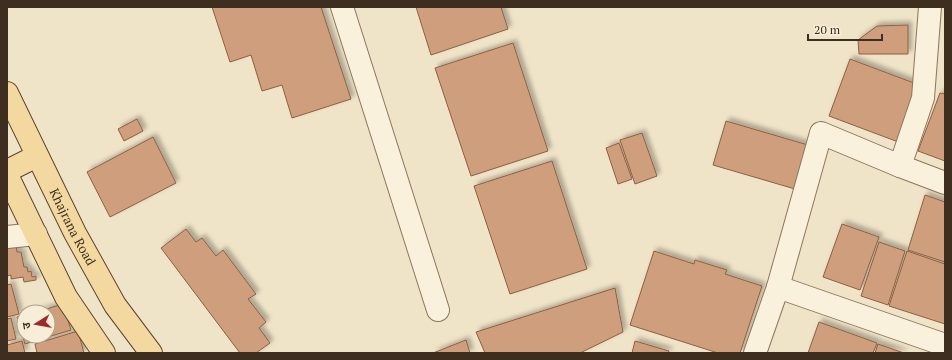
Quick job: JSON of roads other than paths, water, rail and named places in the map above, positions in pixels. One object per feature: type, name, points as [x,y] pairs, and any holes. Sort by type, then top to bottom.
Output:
[{"type":"main road","name":"Khajrana Road","points":[[7,93],[75,233],[115,305],[150,353]]},
{"type":"main road","points":[[7,171],[37,156]]},
{"type":"main road","points":[[7,175],[66,297],[104,353]]},
{"type":"street","points":[[342,7],[438,310]]},
{"type":"street","points":[[900,166],[923,98],[930,7]]},
{"type":"street","points":[[755,353],[778,287],[821,133],[945,183]]},
{"type":"street","points":[[7,237],[36,234]]},
{"type":"street","points":[[778,287],[945,345]]}]
